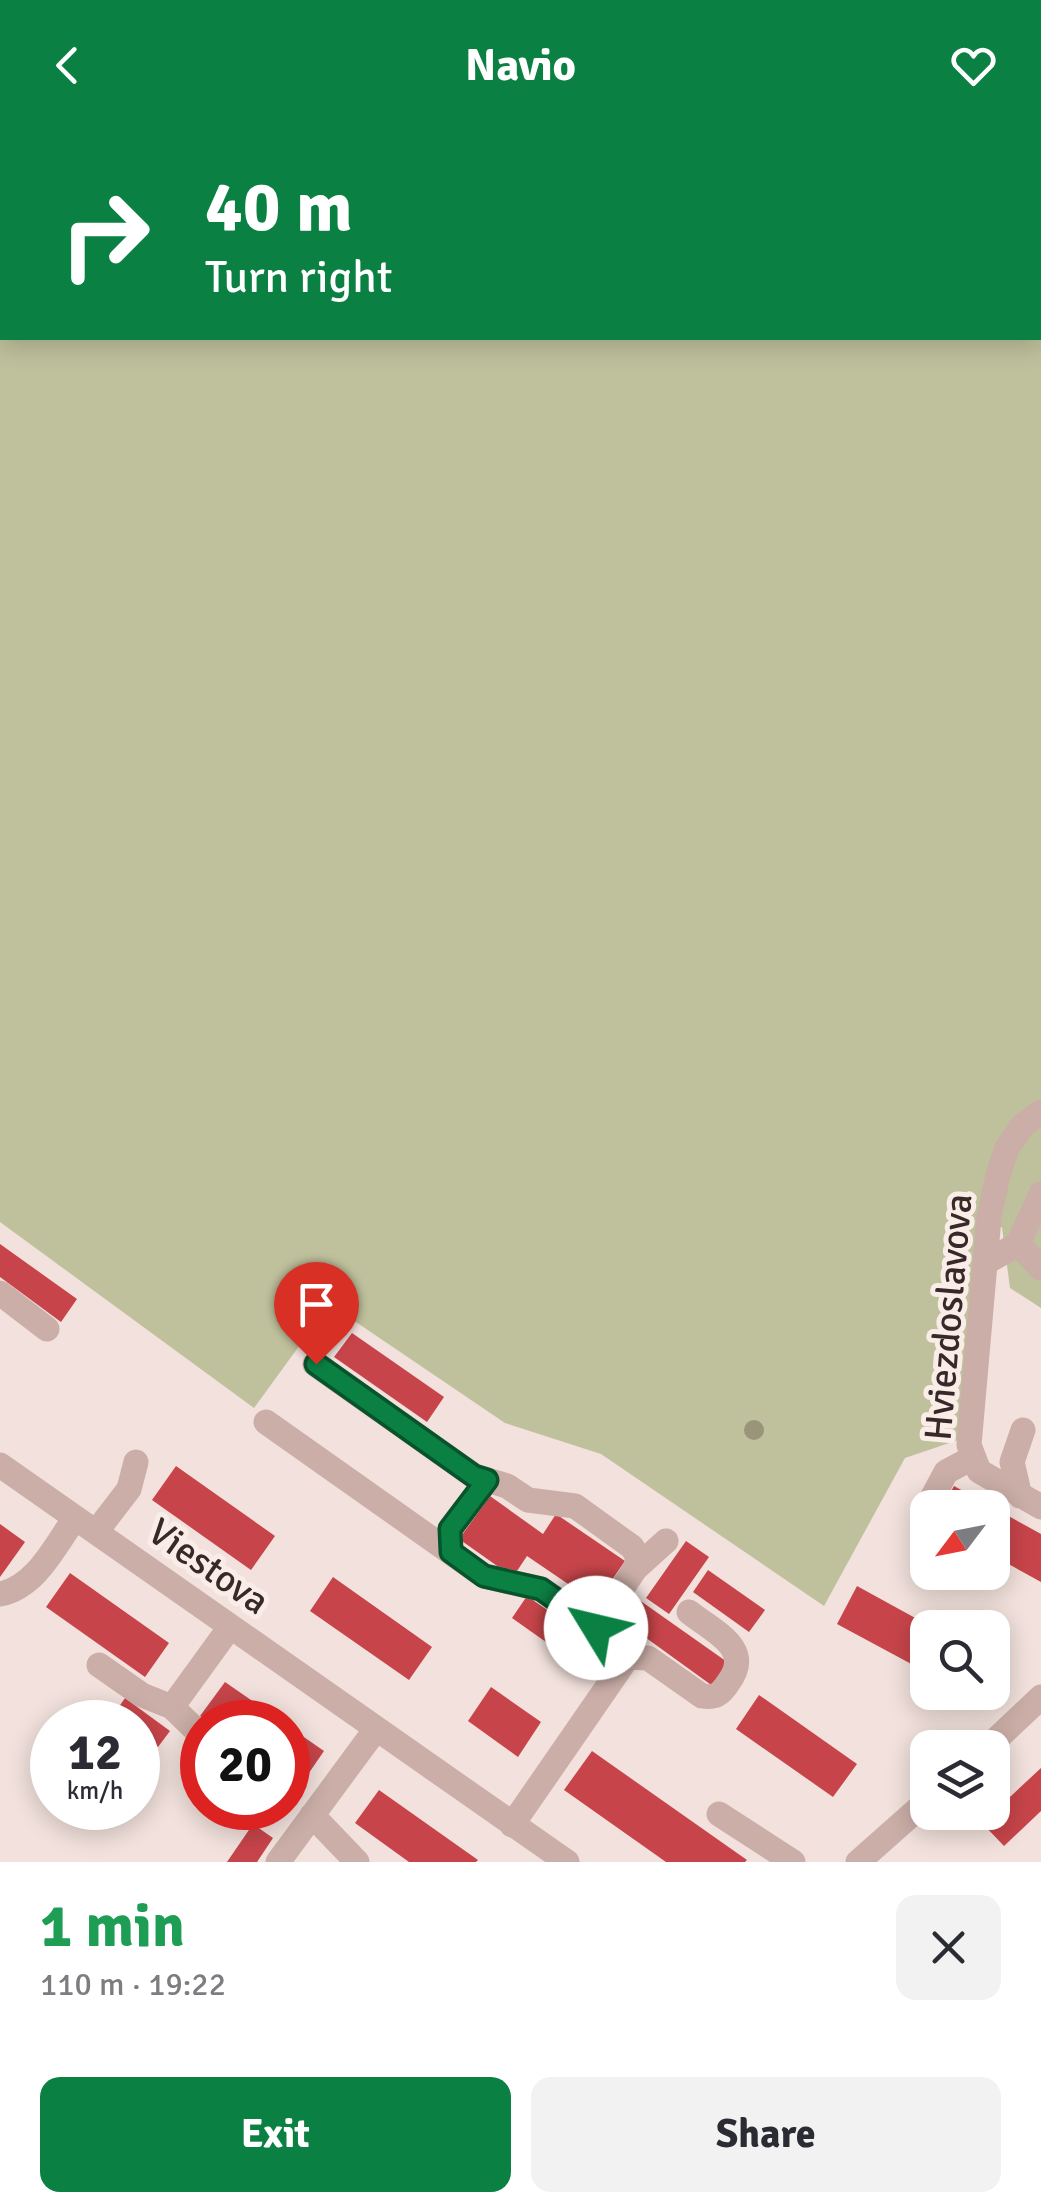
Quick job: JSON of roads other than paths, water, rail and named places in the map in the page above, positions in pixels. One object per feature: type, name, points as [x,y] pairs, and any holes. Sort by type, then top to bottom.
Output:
[{"type":"street","name":"Hviezdoslavova","points":[[1030,1502],[994,1483],[972,1458],[970,1430],[989,1218],[1007,1148],[1023,1125],[1041,1112]]},
{"type":"street","points":[[986,1263],[1018,1244],[1041,1194]]},
{"type":"street","points":[[1018,1244],[1041,1268]]},
{"type":"street","points":[[4,1306],[47,1329]]},
{"type":"street","points":[[316,1364],[474,1476],[528,1500],[575,1506],[632,1547],[638,1557],[635,1569]]},
{"type":"street","points":[[266,1422],[484,1576],[541,1589],[596,1628],[628,1657],[648,1658],[702,1696],[720,1694],[738,1670],[740,1658],[735,1648],[689,1612]]},
{"type":"street","points":[[1023,1430],[1012,1462],[1030,1502]]},
{"type":"street","points":[[936,1490],[946,1472],[972,1458]]},
{"type":"street","points":[[0,1594],[16,1591],[129,1488],[136,1462]]},
{"type":"street","name":"Viestova","points":[[0,1465],[566,1862]]},
{"type":"street","points":[[451,1552],[450,1529],[487,1480]]},
{"type":"street","points":[[596,1628],[635,1569],[666,1540]]},
{"type":"street","points":[[172,1708],[230,1627]]},
{"type":"street","points":[[512,1825],[628,1657]]},
{"type":"street","points":[[100,1665],[180,1715]]},
{"type":"street","points":[[1006,1730],[1041,1697]]},
{"type":"street","points":[[278,1862],[376,1729]]},
{"type":"street","points":[[719,1814],[793,1862]]},
{"type":"street","points":[[312,1815],[357,1862]]},
{"type":"street","points":[[858,1862],[910,1816]]},
{"type":"street","points":[[519,1862],[535,1840]]}]
